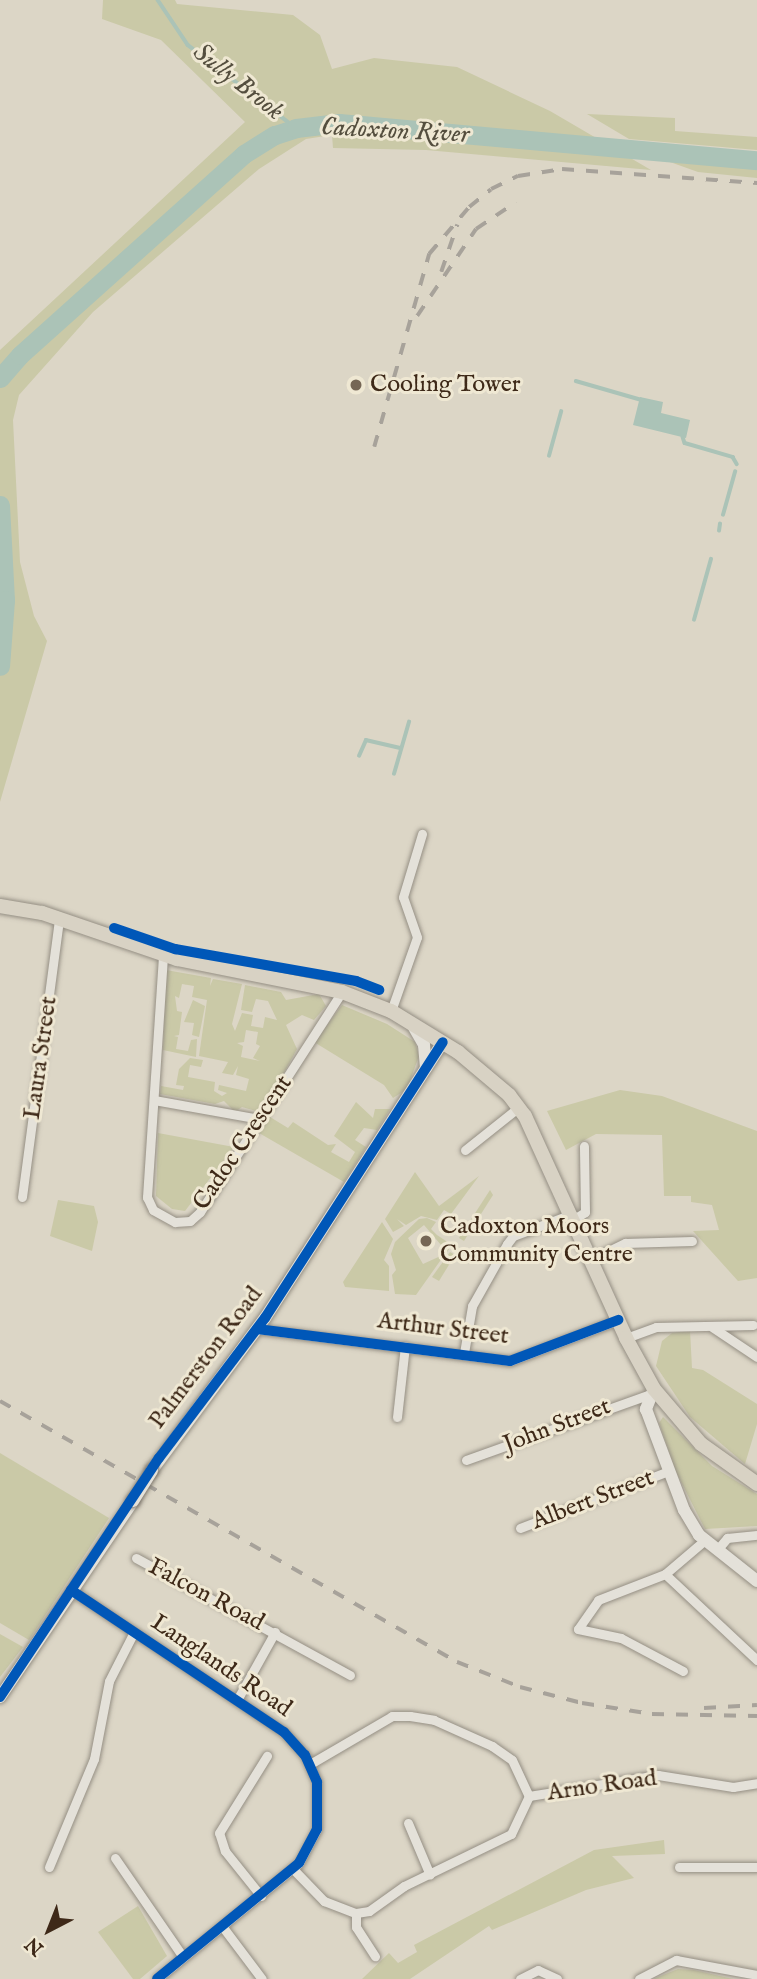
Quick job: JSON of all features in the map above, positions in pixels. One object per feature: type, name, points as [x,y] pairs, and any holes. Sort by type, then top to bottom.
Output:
[{"type":"main road","points":[[0,906],[59,919],[163,956],[342,992],[391,1011],[443,1042],[519,1107],[573,1217],[651,1392],[701,1444],[757,1484]]},
{"type":"street","points":[[391,1011],[417,937],[403,897],[422,834]]},
{"type":"street","name":"Laura Street","points":[[22,1197],[59,919]]},
{"type":"street","name":"Cadoc Crescent","points":[[163,956],[147,1197],[153,1210],[176,1222],[190,1221],[200,1212],[342,992]]},
{"type":"street","points":[[411,1022],[425,1045],[426,1069]]},
{"type":"street","name":"Palmerston Road","points":[[0,1697],[152,1470],[257,1329],[443,1042]]},
{"type":"street","points":[[154,1100],[260,1119]]},
{"type":"street","points":[[465,1150],[519,1107]]},
{"type":"street","points":[[464,1353],[472,1306],[513,1236],[585,1212],[584,1146]]},
{"type":"street","points":[[592,1259],[625,1243],[692,1241]]},
{"type":"street","name":"Arthur Street","points":[[257,1329],[464,1353],[510,1361],[618,1320]]},
{"type":"street","points":[[626,1338],[656,1327],[753,1325]]},
{"type":"street","points":[[710,1326],[757,1357]]},
{"type":"street","points":[[397,1417],[405,1346]]},
{"type":"street","points":[[651,1392],[646,1409],[666,1472],[684,1510],[705,1540],[757,1581]]},
{"type":"street","name":"John Street","points":[[466,1460],[651,1392]]},
{"type":"street","name":"Albert Street","points":[[520,1528],[666,1472]]},
{"type":"street","points":[[718,1550],[727,1538],[757,1535]]},
{"type":"street","points":[[683,1671],[621,1638],[578,1629],[598,1601],[665,1574],[705,1540]]},
{"type":"street","name":"Falcon Road","points":[[136,1558],[188,1590],[275,1632],[350,1675]]},
{"type":"street","points":[[665,1574],[757,1660]]},
{"type":"street","name":"Langlands Road","points":[[71,1590],[284,1732],[310,1764],[319,1793],[319,1819],[314,1838],[293,1870],[157,1979]]},
{"type":"street","name":"Falcon Road","points":[[237,1700],[275,1632]]},
{"type":"street","points":[[49,1867],[94,1759],[109,1681],[134,1633]]},
{"type":"street","points":[[293,1870],[324,1900],[342,1911],[369,1912],[404,1886],[511,1834],[529,1796],[512,1760],[492,1746],[434,1720],[410,1716],[392,1716],[310,1764]]},
{"type":"street","points":[[261,1896],[225,1851],[219,1833],[267,1756]]},
{"type":"street","name":"Arno Road","points":[[529,1796],[658,1775],[733,1787],[757,1783]]},
{"type":"street","points":[[408,1823],[430,1875]]},
{"type":"street","points":[[115,1858],[183,1957]]},
{"type":"street","points":[[679,1867],[757,1867]]},
{"type":"street","points":[[356,1913],[356,1927],[375,1956]]},
{"type":"street","points":[[222,1926],[262,1979]]},
{"type":"street","points":[[639,1979],[676,1960],[757,1975]]},
{"type":"street","points":[[520,1979],[538,1970],[557,1979]]},
{"type":"shaded area","points":[[103,0],[175,0],[177,4],[293,15],[320,35],[332,69],[374,58],[457,67],[550,111],[651,170],[426,150],[333,148],[332,135],[306,139],[259,169],[93,312],[19,395],[13,420],[20,562],[34,616],[47,641],[0,802],[0,350],[245,122],[161,40],[102,19]]},
{"type":"shaded area","points":[[587,114],[675,118],[675,131],[757,137],[757,150],[629,139]]},
{"type":"shaded area","points":[[670,162],[757,169],[757,178],[698,172]]},
{"type":"shaded area","points":[[640,397],[663,402],[661,413],[690,420],[686,438],[633,425]]},
{"type":"shaded area","points":[[166,970],[211,978],[210,986],[213,979],[242,984],[232,1024],[235,1031],[242,1013],[253,1015],[251,1026],[263,1028],[265,1017],[277,1020],[268,1001],[256,999],[252,1012],[241,1010],[245,985],[281,992],[286,1000],[319,994],[326,1006],[314,1020],[302,1015],[286,1025],[297,1049],[268,1102],[256,1111],[242,1107],[235,1112],[224,1101],[215,1104],[160,1094],[161,1086],[183,1090],[184,1086],[176,1085],[179,1069],[190,1058],[203,1060],[201,1067],[190,1065],[188,1077],[215,1082],[214,1091],[222,1096],[227,1093],[218,1090],[219,1085],[246,1091],[249,1079],[236,1075],[238,1066],[233,1075],[222,1073],[228,1062],[199,1056],[207,1000],[192,997],[194,986],[182,984],[179,998],[175,996],[177,1011],[182,1012],[179,1035],[174,1036],[178,1037],[176,1049],[188,1051],[191,1040],[197,1039],[196,1057],[163,1050]],"holes":[[[246,1030],[258,1032],[256,1044],[260,1046],[253,1058],[260,1061],[241,1057],[243,1046],[237,1043],[244,1042]]]},
{"type":"shaded area","points":[[193,1000],[205,1006],[199,1037],[192,1035],[194,1023],[184,1022]]},
{"type":"shaded area","points":[[342,1005],[387,1024],[415,1042],[419,1056],[407,1089],[393,1098],[384,1085],[314,1042]]},
{"type":"shaded area","points":[[620,1090],[662,1096],[757,1131],[757,1278],[738,1281],[693,1231],[719,1230],[712,1205],[691,1202],[691,1196],[664,1196],[662,1135],[596,1134],[566,1150],[547,1111]]},
{"type":"shaded area","points":[[356,1102],[373,1118],[375,1109],[390,1109],[377,1130],[364,1128],[355,1140],[366,1147],[344,1182],[259,1133],[270,1117],[288,1128],[293,1122],[328,1145],[336,1144],[331,1152],[349,1162],[355,1152],[334,1136]]},
{"type":"shaded area","points":[[158,1133],[234,1147],[185,1211],[172,1209],[156,1196]]},
{"type":"shaded area","points":[[415,1172],[439,1206],[479,1176],[451,1214],[444,1210],[437,1220],[421,1216],[406,1225],[397,1219],[404,1226],[393,1232],[385,1219]]},
{"type":"shaded area","points":[[490,1190],[493,1195],[464,1241],[459,1238]]},
{"type":"shaded area","points":[[58,1200],[94,1206],[98,1222],[92,1251],[50,1236]]},
{"type":"shaded area","points":[[427,1218],[436,1222],[431,1229],[452,1245],[447,1252],[424,1225],[408,1238],[423,1264],[445,1254],[416,1295],[395,1294],[392,1275],[396,1270],[391,1254],[395,1242],[419,1219]]},
{"type":"shaded area","points":[[382,1222],[393,1239],[384,1260],[389,1266],[389,1291],[345,1287],[343,1282]]},
{"type":"shaded area","points":[[450,1252],[455,1255],[439,1281],[432,1277]]},
{"type":"shaded area","points":[[690,1330],[692,1368],[703,1370],[757,1404],[757,1424],[745,1464],[690,1417],[656,1366],[662,1341],[672,1333]]},
{"type":"shaded area","points":[[663,1417],[712,1466],[757,1494],[757,1526],[705,1529],[676,1472],[659,1423]]},
{"type":"shaded area","points":[[0,1453],[109,1518],[29,1640],[0,1623]]},
{"type":"shaded area","points":[[0,1634],[23,1647],[0,1677]]},
{"type":"shaded area","points":[[664,1840],[665,1854],[612,1856],[634,1878],[586,1890],[492,1930],[489,1926],[410,1979],[362,1979],[389,1953],[398,1963],[417,1952],[414,1945],[594,1850]]},
{"type":"shaded area","points":[[138,1906],[167,1956],[140,1979],[133,1979],[98,1932]]},
{"type":"shaded area","points":[[678,1969],[694,1970],[733,1979],[653,1979]]},
{"type":"waterway","name":"Sully Brook","points":[[158,0],[188,45],[296,128]]},
{"type":"waterway","name":"Cadoxton River","points":[[0,378],[20,355],[244,154],[275,135],[296,128],[339,123],[757,160]]},
{"type":"waterway","points":[[576,381],[642,400]]},
{"type":"waterway","points":[[549,456],[561,412]]},
{"type":"waterway","points":[[683,437],[685,443],[733,457],[737,464]]},
{"type":"waterway","points":[[723,515],[735,472]]},
{"type":"waterway","name":"Cadoxton River","points":[[0,505],[5,600],[0,666]]},
{"type":"waterway","points":[[719,531],[720,524]]},
{"type":"waterway","points":[[694,620],[711,559]]},
{"type":"waterway","points":[[394,774],[409,722]]},
{"type":"waterway","points":[[359,756],[366,740],[401,748]]},
{"type":"railway","points":[[374,447],[429,254],[469,207],[491,189],[518,176],[562,169],[757,183]]},
{"type":"railway","points":[[417,316],[476,229],[516,202]]},
{"type":"railway","points":[[441,272],[457,225]]},
{"type":"railway","points":[[0,1401],[457,1662],[520,1687],[582,1703],[652,1714],[757,1716]]},
{"type":"railway","points":[[704,1708],[757,1705]]},
{"type":"cycle path","points":[[114,928],[175,949],[356,981],[379,990]]},
{"type":"cycle path","points":[[0,1697],[159,1458],[265,1318],[443,1042]]},
{"type":"cycle path","points":[[257,1329],[510,1361],[618,1320]]},
{"type":"cycle path","points":[[71,1590],[284,1732],[305,1755],[317,1782],[317,1829],[299,1863],[157,1979]]},
{"type":"place","name":"Cooling Tower","points":[[356,385]]},
{"type":"place","name":"Cadoxton Moors Community Centre","points":[[426,1241]]}]
